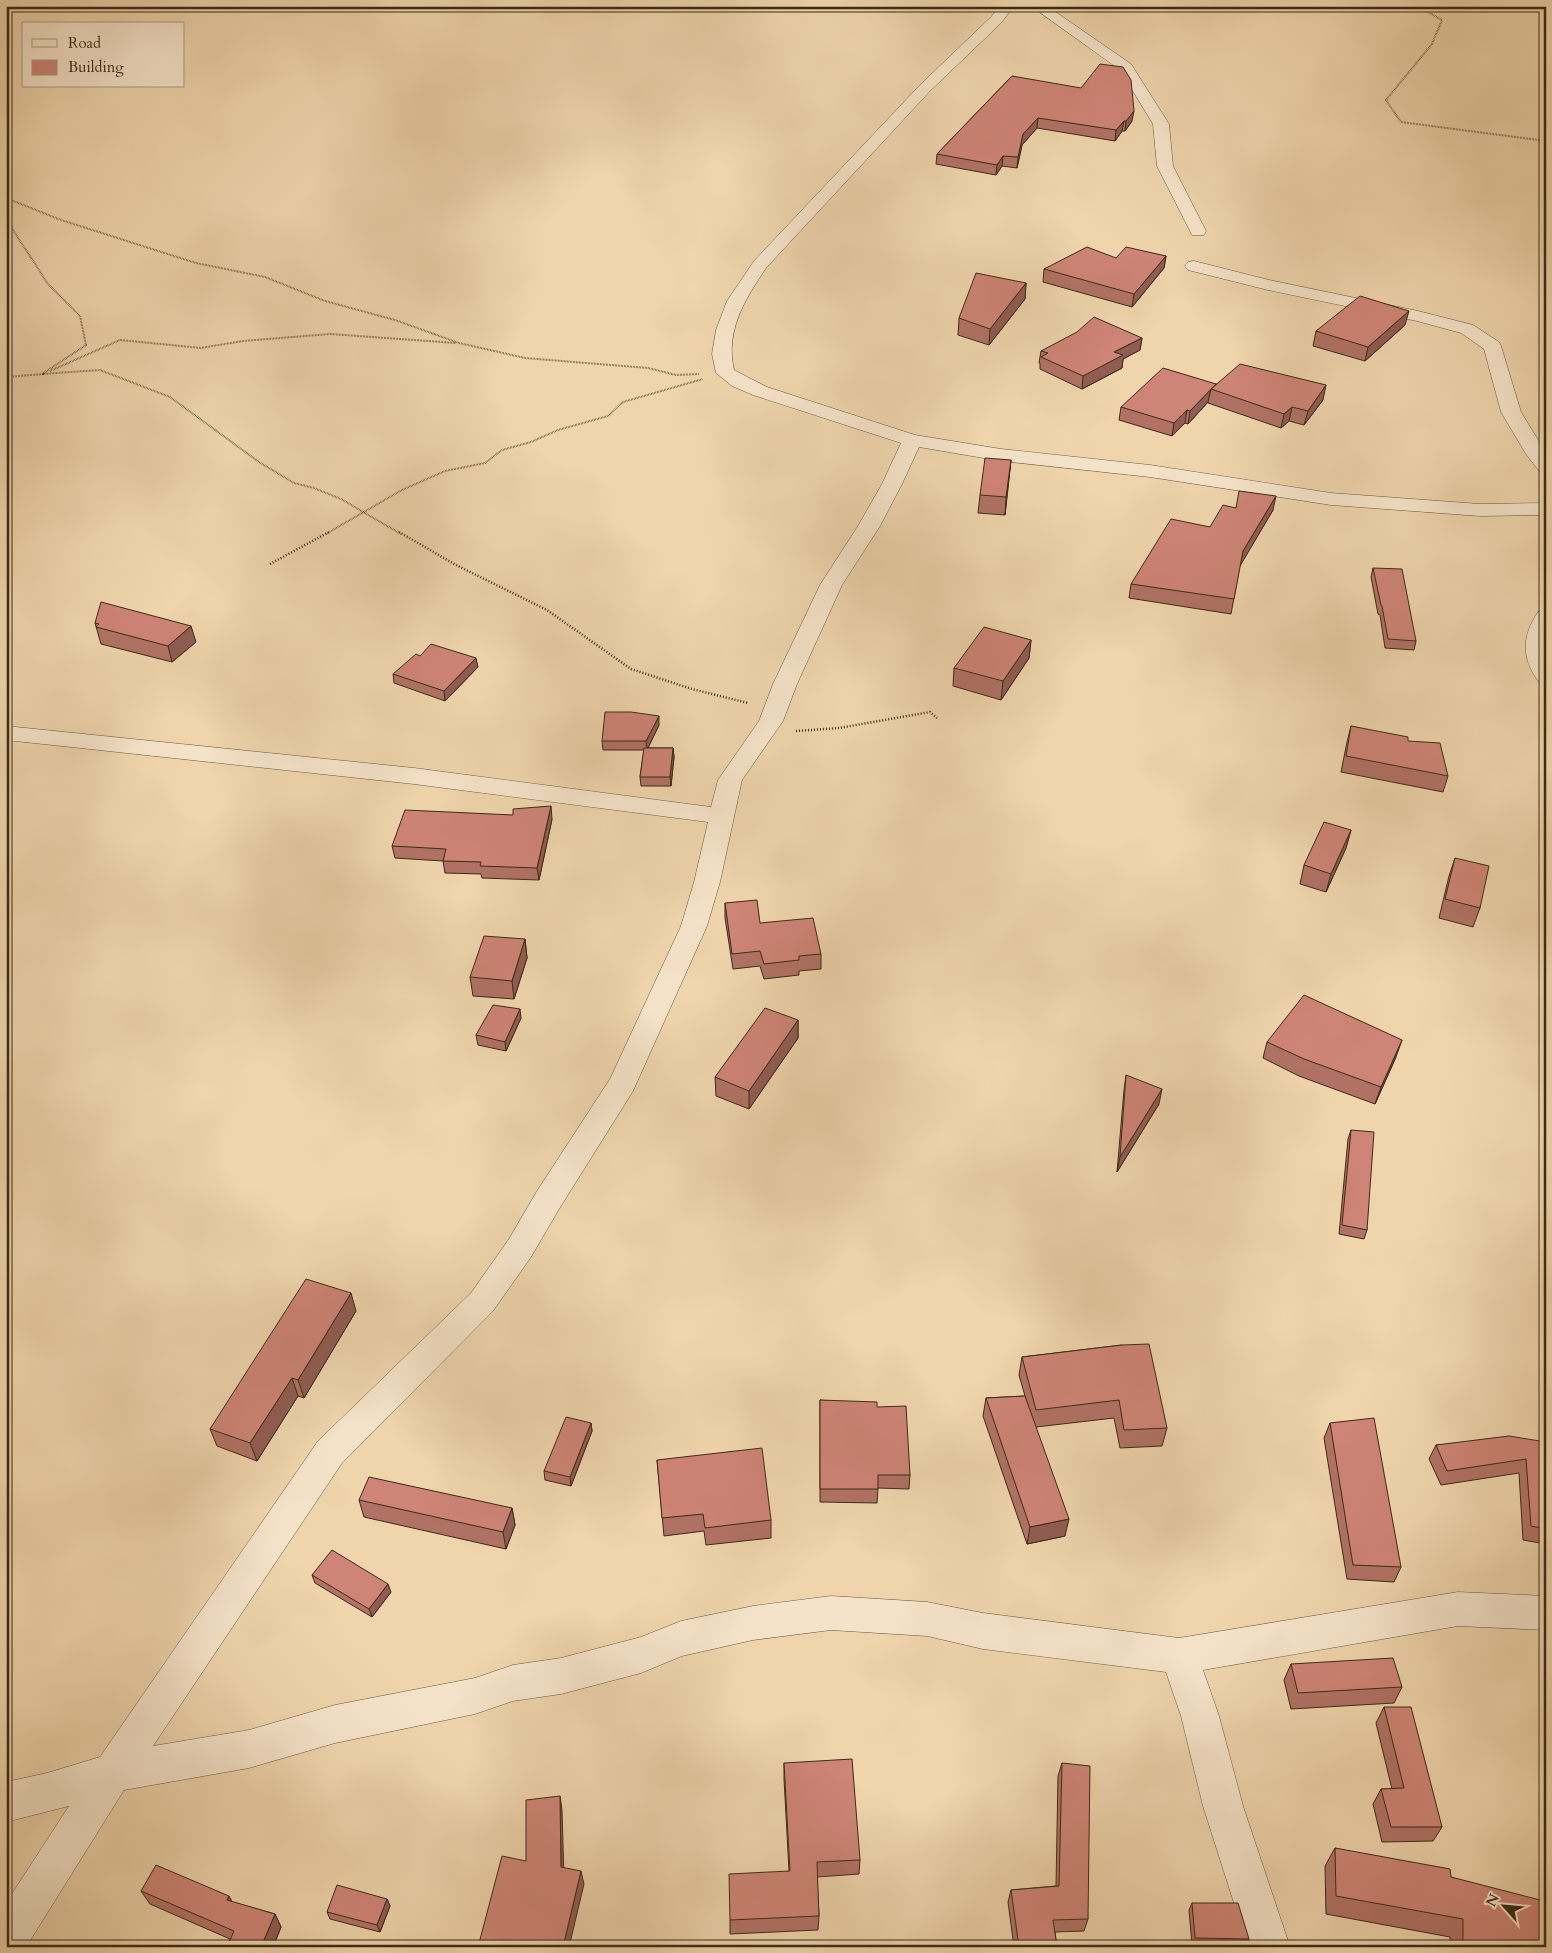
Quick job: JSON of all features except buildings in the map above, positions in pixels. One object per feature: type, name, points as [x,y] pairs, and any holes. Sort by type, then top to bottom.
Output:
[{"type":"street","points":[[1006,6],[996,20],[925,88],[760,265],[736,301],[725,330],[721,354],[725,373],[739,382],[760,391],[912,440],[1001,455],[1150,470],[1331,500],[1480,510],[1546,509]]},
{"type":"street","points":[[1038,6],[1126,67],[1161,124],[1165,166],[1198,231]]},
{"type":"street","points":[[1194,266],[1268,285],[1418,316],[1467,329],[1492,346],[1511,412],[1533,450],[1546,467]]},
{"type":"street","points":[[6,1941],[113,1772],[330,1452],[482,1302],[520,1248],[548,1200],[623,1083],[694,926],[707,882],[730,780],[771,721],[785,684],[831,584],[869,526],[892,484],[912,440]]},
{"type":"street","points":[[1546,618],[1534,645],[1538,662],[1546,676]]},
{"type":"street","points":[[6,734],[414,776],[721,816]]},
{"type":"street","points":[[6,1802],[47,1793],[113,1772],[249,1749],[335,1724],[475,1696],[513,1683],[561,1676],[594,1668],[641,1655],[682,1638],[752,1623],[830,1613],[927,1619],[983,1631],[1179,1656],[1458,1609],[1546,1612]]},
{"type":"street","points":[[1179,1656],[1200,1716],[1223,1806],[1269,1947]]},
{"type":"path","points":[[6,8],[14,6]]},
{"type":"path","points":[[1418,6],[1442,20],[1432,44],[1386,100],[1401,122],[1546,141]]},
{"type":"path","points":[[6,198],[61,220],[196,263],[266,277],[325,301],[395,320],[459,343],[526,358],[648,368],[676,375],[725,373]]},
{"type":"path","points":[[6,211],[13,230],[48,284],[80,316],[86,345],[42,374]]},
{"type":"path","points":[[42,374],[120,340],[201,348],[243,341],[330,334],[420,342],[459,343]]},
{"type":"path","points":[[6,377],[100,370],[170,397],[259,462],[294,483],[314,488],[341,499],[456,565],[548,610],[631,669],[692,689],[748,703],[771,721],[777,732],[840,728],[930,712],[937,718]]},
{"type":"path","points":[[270,564],[365,514],[402,490],[445,471],[485,463],[502,450],[531,442],[558,430],[608,416],[623,402],[725,373]]}]
